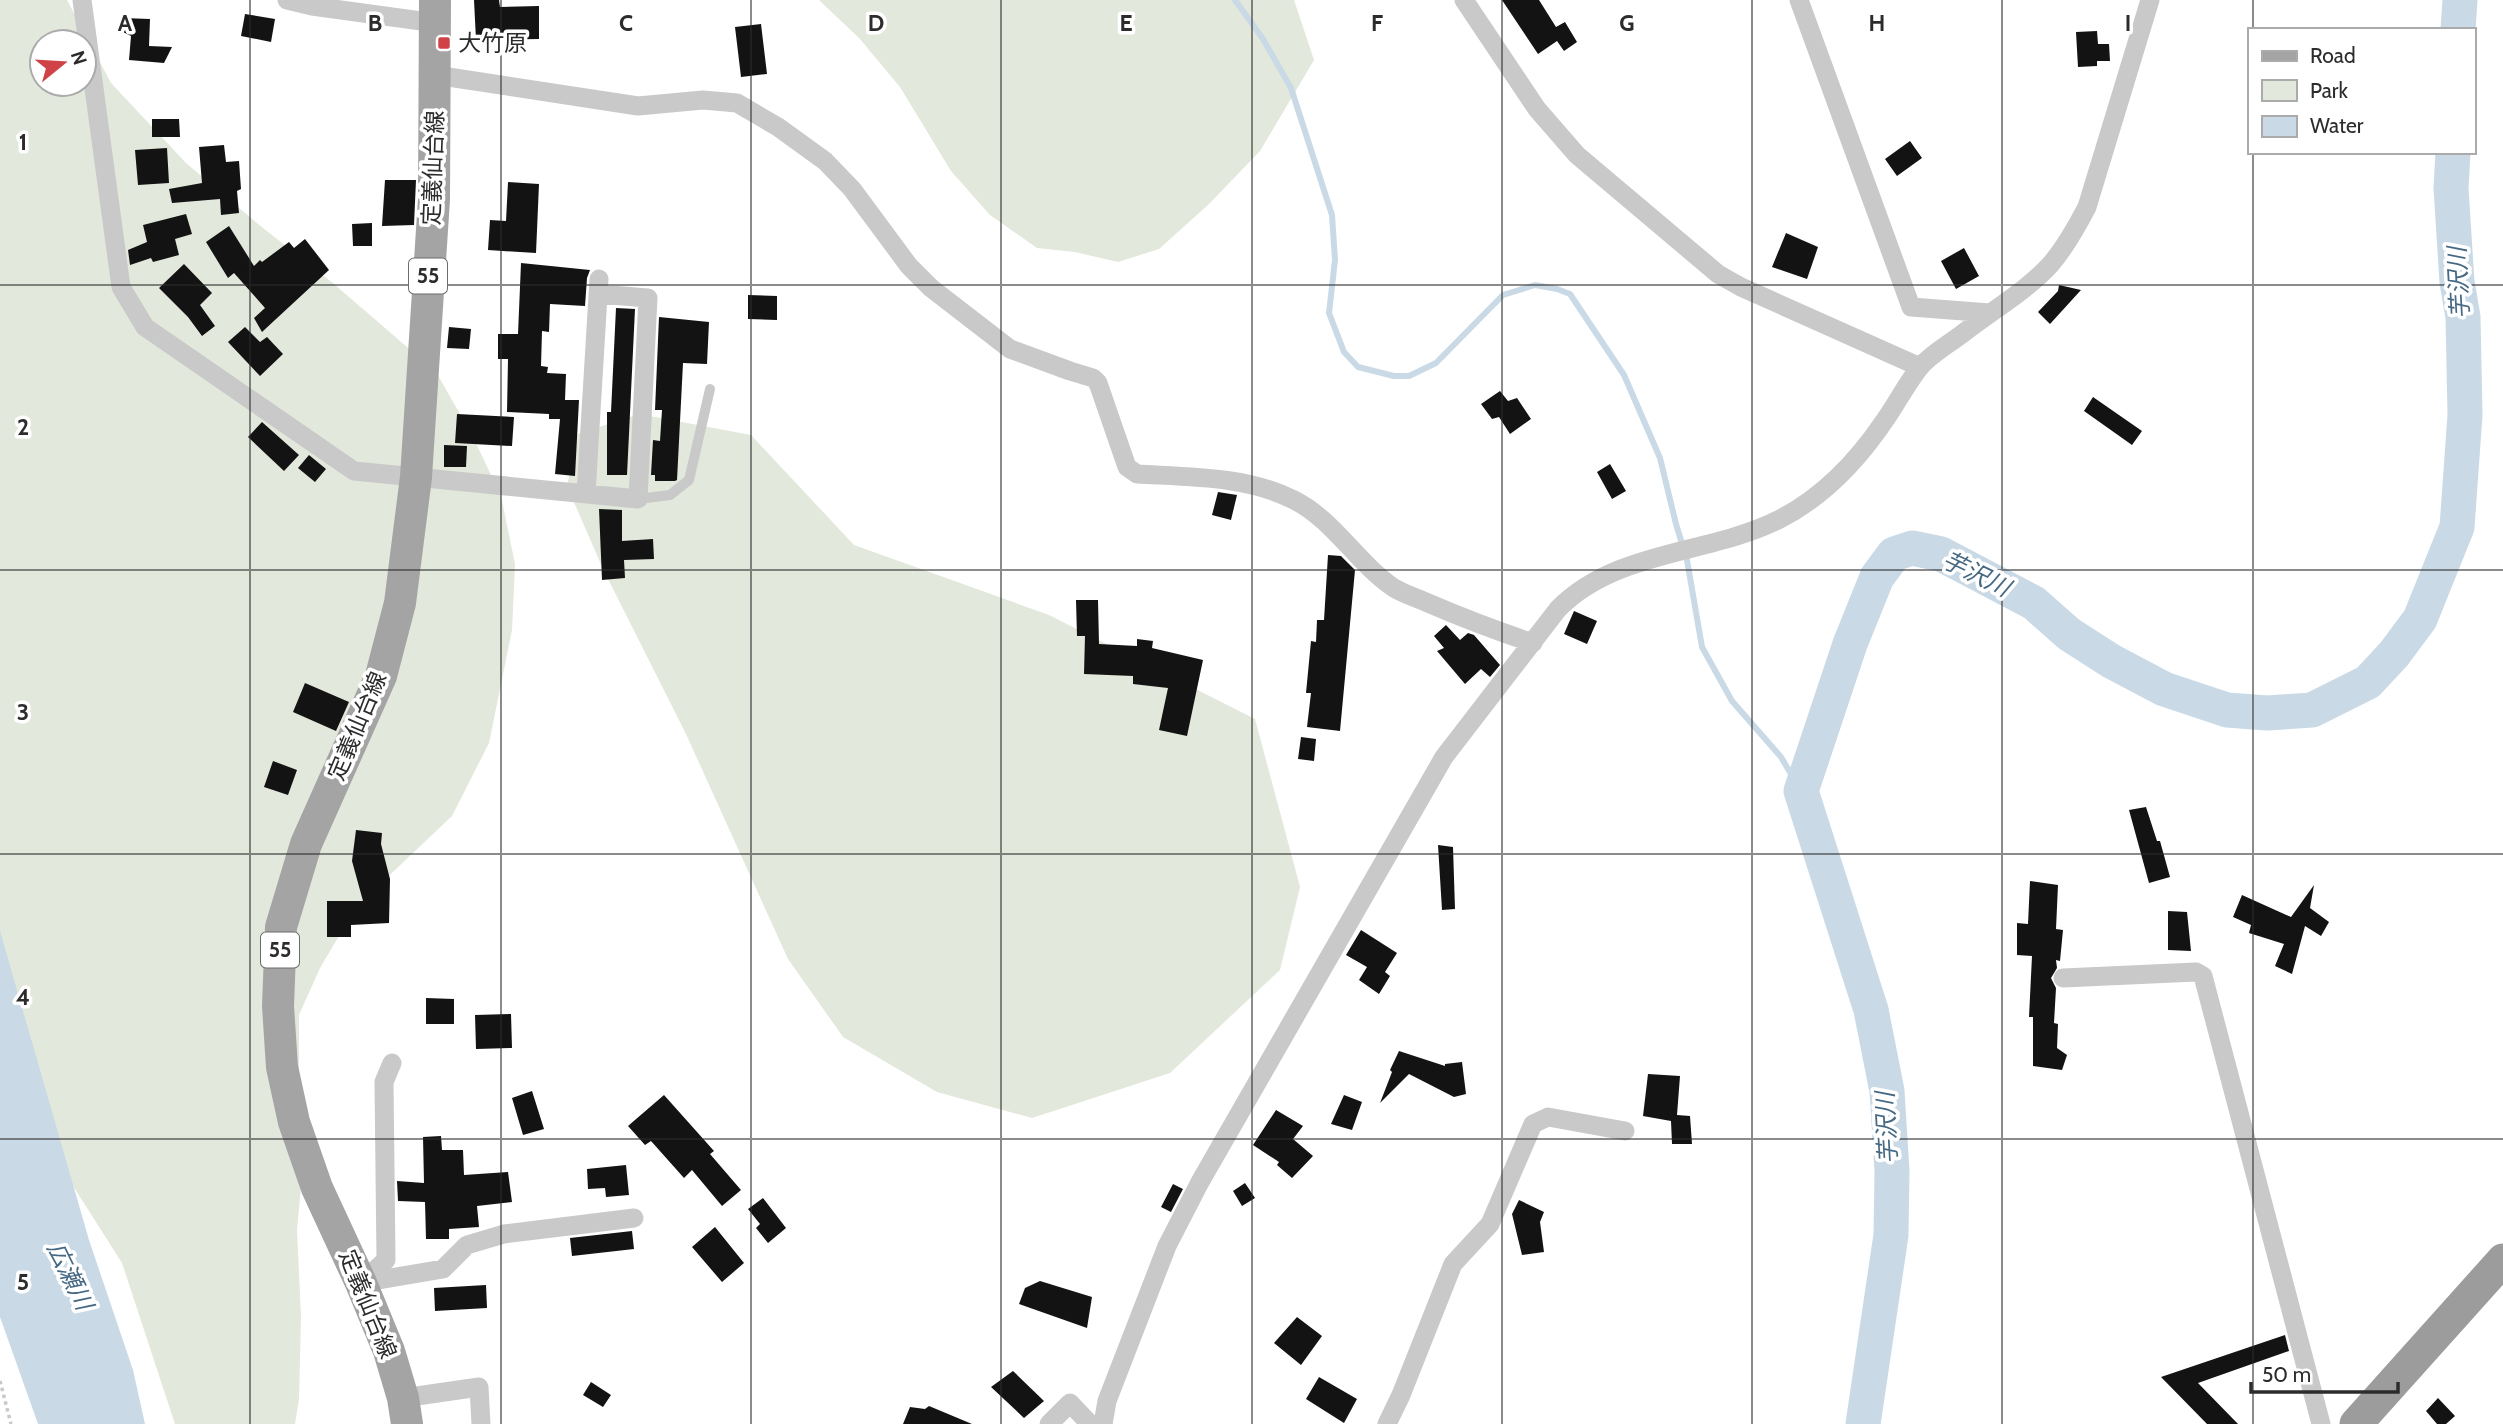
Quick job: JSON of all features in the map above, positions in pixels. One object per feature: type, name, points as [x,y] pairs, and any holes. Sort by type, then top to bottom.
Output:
[{"type":"highway","points":[[2356,1424],[2503,1260]]},
{"type":"main road","name":"定義仙台線","points":[[405,1411],[389,1351],[317,1188],[294,1122],[282,1066],[278,1006],[281,927],[306,844],[381,676],[400,603],[416,477],[434,199],[435,12]]},
{"type":"street","points":[[82,0],[121,287],[145,327],[354,471],[586,494],[638,499],[648,298],[598,287],[586,494]]},
{"type":"street","points":[[286,0],[312,6],[435,12]]},
{"type":"street","points":[[1464,0],[1537,109],[1577,155],[1718,274],[1920,367]]},
{"type":"street","points":[[1799,0],[1911,307],[1990,313]]},
{"type":"street","points":[[1103,1424],[1107,1401],[1167,1245],[1200,1182],[1444,757],[1570,597],[1602,578],[1661,555],[1747,532],[1777,520],[1826,490],[1870,442],[1920,367],[2025,288],[2048,266],[2074,231],[2087,207],[2150,0]]},
{"type":"street","points":[[435,75],[638,106],[704,100],[737,103],[778,127],[825,161],[852,189],[909,266],[930,288],[1010,349],[1070,372],[1093,377],[1098,383],[1127,467],[1137,474],[1215,479],[1252,485],[1296,500],[1335,531],[1374,572],[1395,589],[1481,626],[1533,643]]},
{"type":"street","points":[[2063,978],[2196,972],[2203,976],[2321,1424]]},
{"type":"street","points":[[361,1283],[386,1260],[384,1082],[392,1063]]},
{"type":"street","points":[[1387,1424],[1453,1264],[1490,1224],[1533,1124],[1548,1117],[1625,1131]]},
{"type":"street","points":[[361,1283],[443,1269],[467,1245],[483,1239],[634,1218]]},
{"type":"street","points":[[405,1411],[479,1387],[481,1424]]},
{"type":"street","points":[[1049,1424],[1070,1403],[1090,1424]]},
{"type":"lane","points":[[638,499],[670,495],[689,480],[710,389]]},
{"type":"path","points":[[0,1381],[11,1424]]},
{"type":"green space","points":[[0,0],[67,0],[82,28],[28,28],[28,98],[98,98],[98,58],[111,83],[186,163],[436,372],[473,437],[501,496],[515,564],[512,630],[489,743],[452,816],[356,907],[320,968],[299,1015],[299,1088],[304,1155],[297,1230],[301,1317],[299,1399],[295,1424],[175,1424],[122,1263],[0,1077]]},
{"type":"green space","points":[[819,0],[1294,0],[1314,60],[1260,151],[1209,204],[1159,249],[1118,262],[1075,252],[1037,248],[990,215],[951,171],[900,87],[860,39]]},
{"type":"green space","points":[[639,414],[751,435],[854,545],[1049,615],[1255,719],[1300,887],[1280,970],[1170,1073],[1032,1118],[937,1092],[843,1037],[788,959],[686,734],[603,569],[567,486],[578,434]]},
{"type":"water","name":"広瀬川","points":[[0,931],[89,1240],[133,1370],[145,1424],[38,1424],[0,1317]]},
{"type":"building","points":[[474,0],[499,0],[500,7],[539,6],[539,39],[476,40]]},
{"type":"building","points":[[1502,0],[1539,0],[1556,27],[1565,22],[1577,42],[1564,51],[1557,41],[1538,54]]},
{"type":"building","points":[[245,14],[275,19],[271,42],[241,36]]},
{"type":"building","points":[[123,18],[150,19],[149,46],[172,47],[164,63],[129,60],[131,36],[123,32]]},
{"type":"building","points":[[761,24],[767,74],[741,77],[735,27]]},
{"type":"building","points":[[2097,31],[2098,44],[2109,44],[2110,61],[2097,61],[2097,66],[2078,67],[2076,32]]},
{"type":"building","points":[[152,119],[179,119],[180,137],[152,137]]},
{"type":"building","points":[[1910,141],[1922,158],[1897,176],[1885,159]]},
{"type":"building","points":[[224,145],[226,162],[239,161],[239,213],[221,215],[220,199],[172,203],[169,189],[202,183],[199,147]]},
{"type":"building","points":[[167,148],[169,183],[138,185],[135,150]]},
{"type":"building","points":[[385,180],[416,180],[414,225],[382,226]]},
{"type":"building","points":[[508,182],[539,184],[536,253],[488,250],[490,220],[506,221]]},
{"type":"building","points":[[186,214],[192,234],[175,239],[179,255],[153,262],[151,258],[130,265],[128,250],[147,242],[143,225]]},
{"type":"building","points":[[372,223],[372,246],[353,246],[352,224]]},
{"type":"building","points":[[229,226],[254,266],[289,242],[294,248],[305,239],[329,270],[262,332],[254,318],[265,308],[234,273],[228,278],[206,242]]},
{"type":"building","points":[[1786,233],[1818,247],[1807,279],[1772,267]]},
{"type":"building","points":[[1964,248],[1979,276],[1956,289],[1941,261]]},
{"type":"building","points":[[521,263],[590,270],[585,306],[550,304],[549,332],[542,331],[541,366],[548,367],[547,373],[566,374],[565,400],[579,400],[575,476],[555,474],[560,419],[549,419],[549,414],[507,412],[508,359],[498,359],[498,334],[518,334]]},
{"type":"building","points":[[184,264],[212,293],[200,305],[215,326],[202,336],[188,317],[159,288]]},
{"type":"building","points":[[2059,285],[2081,290],[2050,324],[2038,312],[2058,291]]},
{"type":"building","points":[[748,295],[777,296],[777,320],[748,319]]},
{"type":"building","points":[[616,308],[635,309],[627,475],[607,475],[607,412],[611,412]]},
{"type":"building","points":[[659,317],[709,322],[707,364],[683,363],[675,481],[655,481],[655,475],[651,475],[653,440],[660,441],[662,410],[655,410]]},
{"type":"building","points":[[245,327],[260,342],[267,337],[283,354],[260,376],[228,342]]},
{"type":"building","points":[[449,327],[471,329],[469,349],[447,348]]},
{"type":"building","points":[[1500,391],[1508,401],[1517,398],[1531,419],[1510,434],[1499,417],[1492,419],[1481,404]]},
{"type":"building","points":[[2093,397],[2142,431],[2132,445],[2084,411]]},
{"type":"building","points":[[457,414],[514,417],[512,446],[455,443]]},
{"type":"building","points":[[262,422],[299,455],[284,471],[248,437]]},
{"type":"building","points":[[444,445],[467,446],[466,467],[444,467]]},
{"type":"building","points":[[309,455],[326,469],[315,482],[298,468]]},
{"type":"building","points":[[1610,464],[1626,491],[1612,499],[1597,472]]},
{"type":"building","points":[[1218,492],[1237,495],[1231,520],[1212,515]]},
{"type":"building","points":[[599,509],[622,510],[622,541],[653,539],[654,559],[624,560],[625,578],[602,580]]},
{"type":"building","points":[[1328,555],[1341,556],[1355,570],[1340,731],[1307,727],[1311,693],[1306,693],[1311,641],[1316,642],[1317,620],[1324,620]]},
{"type":"building","points":[[1076,600],[1098,600],[1099,644],[1137,646],[1137,639],[1153,641],[1152,648],[1203,660],[1187,736],[1159,730],[1168,688],[1133,684],[1133,676],[1084,674],[1085,636],[1077,636]]},
{"type":"building","points":[[1574,611],[1597,621],[1587,644],[1564,634]]},
{"type":"building","points":[[1446,625],[1460,640],[1468,633],[1474,635],[1500,665],[1490,677],[1481,669],[1465,684],[1437,651],[1444,648],[1434,636]]},
{"type":"building","points":[[305,683],[349,702],[336,731],[293,712]]},
{"type":"building","points":[[1301,737],[1316,739],[1314,761],[1298,759]]},
{"type":"building","points":[[273,761],[297,770],[288,795],[264,787]]},
{"type":"building","points":[[2146,807],[2157,841],[2160,841],[2170,877],[2149,883],[2129,810]]},
{"type":"building","points":[[356,830],[382,833],[381,844],[390,879],[389,923],[351,925],[351,937],[327,937],[327,901],[363,901],[352,861]]},
{"type":"building","points":[[1438,845],[1453,847],[1455,909],[1442,910]]},
{"type":"building","points":[[2030,881],[2058,885],[2056,929],[2063,930],[2060,961],[2056,960],[2057,968],[2051,978],[2056,988],[2054,1023],[2058,1024],[2057,1048],[2067,1055],[2062,1070],[2033,1066],[2033,1017],[2029,1017],[2032,956],[2017,955],[2017,923],[2028,924]]},
{"type":"building","points":[[2314,885],[2310,908],[2329,922],[2321,936],[2305,926],[2292,974],[2275,966],[2284,944],[2249,933],[2251,925],[2233,917],[2242,895],[2291,917]]},
{"type":"building","points":[[2168,911],[2187,912],[2191,951],[2168,950]]},
{"type":"building","points":[[1361,930],[1397,953],[1385,972],[1390,976],[1379,994],[1359,980],[1367,967],[1346,955]]},
{"type":"building","points":[[426,998],[454,999],[454,1024],[426,1024]]},
{"type":"building","points":[[511,1014],[512,1048],[476,1049],[475,1015]]},
{"type":"building","points":[[1399,1051],[1445,1066],[1462,1062],[1466,1094],[1454,1097],[1409,1074],[1380,1103]]},
{"type":"building","points":[[1648,1074],[1680,1076],[1677,1115],[1690,1116],[1692,1144],[1672,1144],[1671,1121],[1643,1116]]},
{"type":"building","points":[[532,1091],[544,1129],[523,1135],[512,1098]]},
{"type":"building","points":[[664,1095],[714,1151],[710,1154],[741,1190],[722,1206],[692,1170],[684,1178],[651,1141],[645,1145],[628,1126]]},
{"type":"building","points":[[1344,1095],[1362,1102],[1352,1130],[1331,1124]]},
{"type":"building","points":[[1276,1110],[1303,1126],[1293,1139],[1313,1156],[1292,1178],[1277,1165],[1279,1162],[1253,1145]]},
{"type":"building","points":[[441,1136],[442,1150],[463,1150],[464,1175],[508,1172],[512,1202],[477,1206],[479,1227],[449,1229],[449,1239],[426,1239],[425,1202],[398,1201],[397,1181],[424,1183],[423,1137]]},
{"type":"building","points":[[626,1165],[629,1195],[606,1197],[605,1188],[588,1189],[587,1169]]},
{"type":"building","points":[[1245,1183],[1255,1198],[1242,1206],[1233,1191]]},
{"type":"building","points":[[1173,1184],[1183,1189],[1171,1212],[1161,1207]]},
{"type":"building","points":[[763,1198],[786,1228],[768,1243],[756,1228],[760,1224],[748,1209]]},
{"type":"building","points":[[1519,1200],[1544,1212],[1540,1222],[1544,1252],[1522,1255],[1512,1214]]},
{"type":"building","points":[[715,1227],[744,1263],[722,1282],[692,1247]]},
{"type":"building","points":[[632,1231],[634,1249],[572,1256],[570,1238]]},
{"type":"building","points":[[1040,1281],[1092,1297],[1087,1328],[1019,1304],[1025,1288]]},
{"type":"building","points":[[486,1285],[487,1308],[435,1311],[434,1288]]},
{"type":"building","points":[[1297,1317],[1322,1336],[1301,1365],[1274,1343]]},
{"type":"building","points":[[2285,1335],[2289,1351],[2198,1383],[2238,1424],[2207,1424],[2161,1377]]},
{"type":"building","points":[[1013,1371],[1044,1401],[1024,1418],[991,1387]]},
{"type":"building","points":[[1319,1377],[1357,1399],[1344,1423],[1306,1399]]},
{"type":"building","points":[[591,1382],[611,1395],[603,1407],[583,1395]]},
{"type":"building","points":[[2438,1398],[2455,1416],[2446,1424],[2437,1424],[2426,1411]]},
{"type":"building","points":[[929,1406],[972,1424],[903,1424],[910,1407],[925,1409]]},
{"type":"waterway","points":[[1235,0],[1263,39],[1291,88],[1332,215],[1335,260],[1329,313],[1344,352],[1358,367],[1394,376],[1409,376],[1436,363],[1503,295],[1535,285],[1570,294],[1624,375],[1660,458],[1687,560],[1702,647],[1732,701],[1781,757],[1801,791]]},
{"type":"waterway","name":"芋沢川","points":[[2458,28],[2460,0]]},
{"type":"waterway","name":"芋沢川","points":[[1863,1424],[1891,1235],[1892,1171],[1887,1091],[1871,1010],[1801,791],[1850,644],[1877,577],[1894,554],[1912,548],[1941,554],[2034,603],[2069,634],[2111,661],[2164,689],[2227,710],[2267,713],[2312,710],[2368,682],[2394,654],[2420,619],[2457,527],[2465,415],[2463,317],[2457,282],[2451,188],[2453,154]]},
{"type":"place","name":"大竹原","points":[[444,43]]}]
